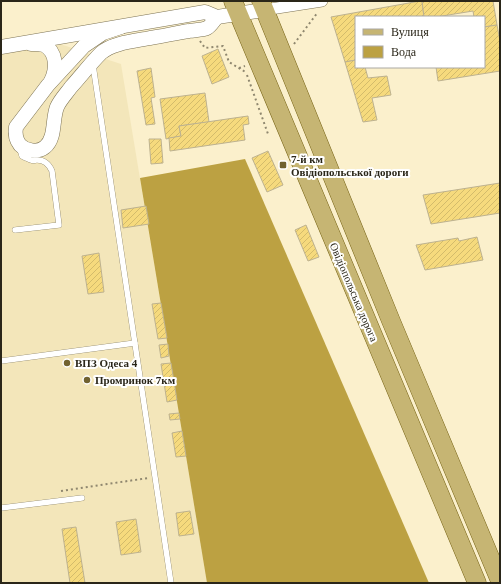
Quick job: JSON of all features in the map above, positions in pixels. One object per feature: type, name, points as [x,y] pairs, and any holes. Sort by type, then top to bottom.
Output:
[{"type":"main road","name":"Овідіопольська дорога","points":[[262,6],[500,580]]},
{"type":"main road","name":"Овідіопольська дорога","points":[[235,8],[477,583]]},
{"type":"street","points":[[21,44],[43,44],[53,54],[55,60],[55,74],[52,80],[18,125],[16,131],[20,144],[24,148],[32,151],[40,150],[46,146],[50,139],[57,108],[62,98],[102,52],[111,47],[207,28],[217,17],[235,8],[322,1]]},
{"type":"street","points":[[1,47],[205,12],[217,17]]},
{"type":"street","points":[[48,85],[84,46],[103,33],[121,27]]},
{"type":"lane","points":[[92,63],[171,583]]},
{"type":"lane","points":[[15,230],[60,225],[52,171],[44,161],[32,161],[22,156],[16,135]]},
{"type":"lane","points":[[1,361],[135,343]]},
{"type":"lane","points":[[1,508],[82,498]]},
{"type":"path","points":[[197,29],[199,40],[205,48],[223,46],[230,62],[247,73]]},
{"type":"path","points":[[244,66],[268,134]]},
{"type":"shaded area","name":"Промринок 7км","points":[[60,44],[121,64],[207,583],[1,583],[1,54]]},
{"type":"water","points":[[245,159],[429,583],[207,583],[140,178]]},
{"type":"building","points":[[420,1],[422,1],[424,16],[355,16],[355,60],[345,62],[331,17]]},
{"type":"building","points":[[422,1],[493,1],[497,25],[485,27],[485,16],[474,16],[473,11],[442,16],[424,16]]},
{"type":"building","points":[[497,25],[500,41],[500,71],[438,81],[436,68],[485,68],[485,27]]},
{"type":"building","points":[[218,49],[229,77],[212,84],[202,56]]},
{"type":"building","points":[[355,60],[355,68],[365,68],[368,78],[387,76],[391,95],[372,98],[377,120],[363,122],[345,62]]},
{"type":"building","points":[[151,68],[155,97],[151,98],[155,124],[146,125],[137,71]]},
{"type":"building","points":[[205,93],[209,122],[179,126],[181,136],[166,139],[160,99]]},
{"type":"building","points":[[248,116],[249,124],[243,125],[245,140],[170,151],[169,138],[181,136],[179,126]]},
{"type":"building","points":[[149,139],[161,139],[163,163],[151,164]]},
{"type":"building","points":[[268,151],[283,185],[267,192],[252,158]]},
{"type":"building","points":[[500,183],[500,213],[431,224],[423,195]]},
{"type":"building","points":[[146,206],[149,224],[123,228],[121,210]]},
{"type":"building","points":[[306,225],[319,257],[308,261],[295,230]]},
{"type":"building","points":[[477,237],[483,260],[425,270],[416,245],[458,238],[459,241]]},
{"type":"building","points":[[99,253],[104,292],[88,294],[82,256]]},
{"type":"building","points":[[161,303],[167,338],[158,339],[152,304]]},
{"type":"building","points":[[168,344],[169,356],[161,358],[159,345]]},
{"type":"building","points":[[171,363],[177,400],[167,402],[161,364]]},
{"type":"building","points":[[179,413],[180,419],[170,420],[169,414]]},
{"type":"building","points":[[182,431],[186,456],[176,457],[172,433]]},
{"type":"building","points":[[190,511],[194,534],[179,536],[176,513]]},
{"type":"building","points":[[136,519],[141,552],[121,555],[116,522]]},
{"type":"building","points":[[76,527],[85,583],[70,583],[62,529]]},
{"type":"place","name":"7-й км Овідіопольської дороги","points":[[283,165]]},
{"type":"place","name":"ВПЗ Одеса 4","points":[[67,363]]},
{"type":"place","name":"Промринок 7км","points":[[87,380]]}]
